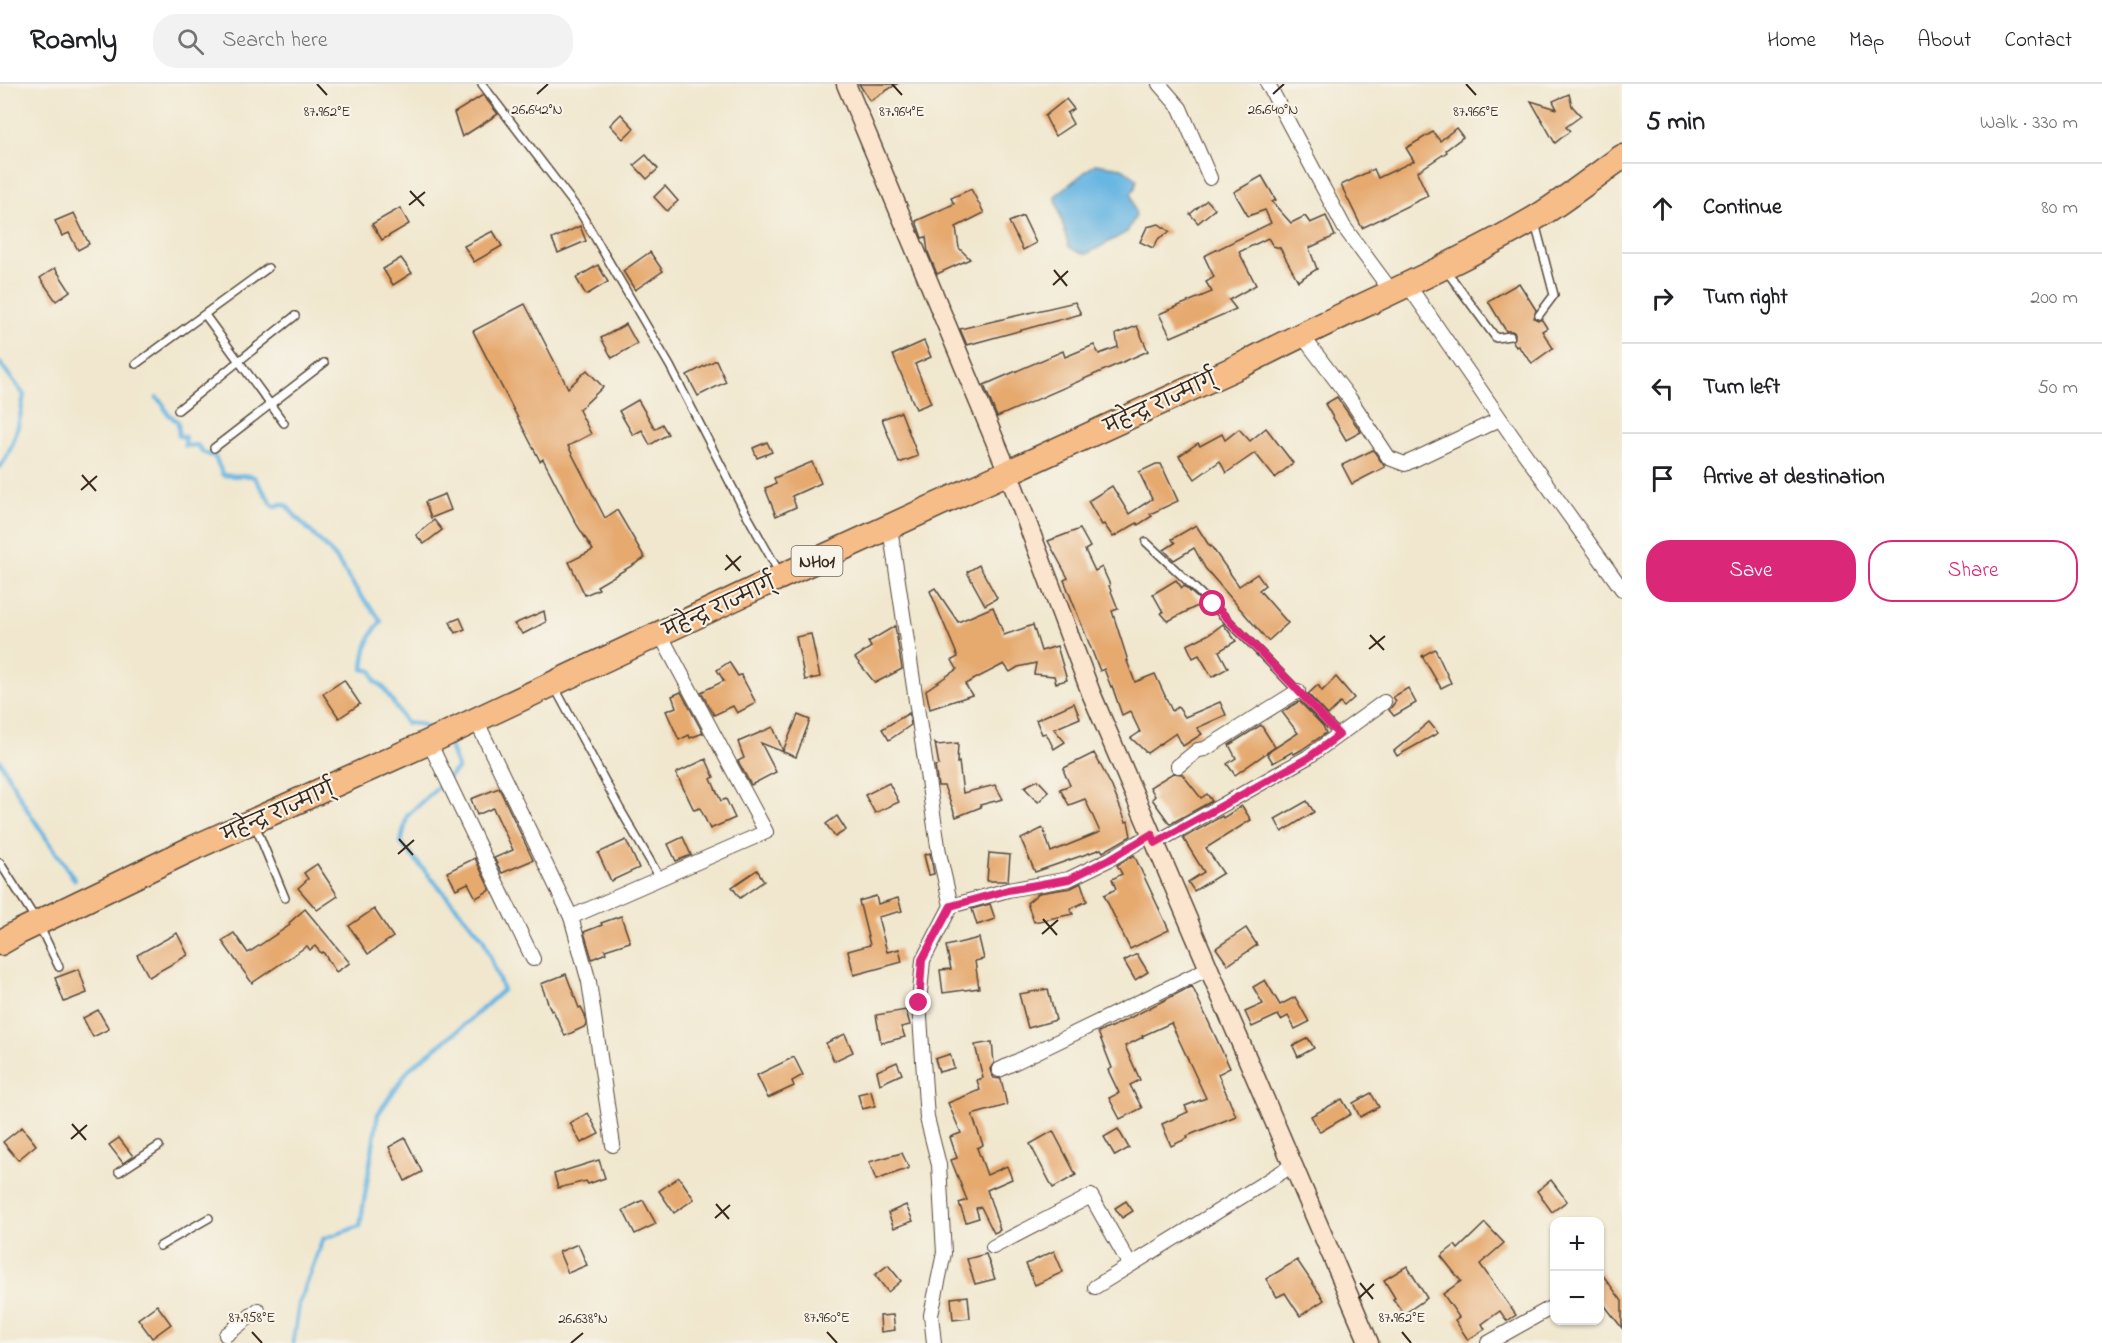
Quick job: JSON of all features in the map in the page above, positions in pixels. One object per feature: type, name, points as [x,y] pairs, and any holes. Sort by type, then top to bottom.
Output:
[{"type":"highway","name":"महेन्द्र राज्मार्ग्","points":[[0,943],[189,850],[429,742],[782,576],[1244,364],[1301,334],[1444,267],[1533,219],[1622,157]]},
{"type":"street","points":[[846,84],[1008,472],[1091,693],[1369,1343]]},
{"type":"street","points":[[1160,84],[1180,108],[1210,178]]},
{"type":"street","points":[[1268,84],[1344,227],[1400,288],[1500,420],[1622,589]]},
{"type":"street","points":[[1301,334],[1350,399],[1389,458],[1405,464],[1500,420]]},
{"type":"street","points":[[890,528],[939,853],[951,906],[922,960],[919,1003],[927,1118],[939,1165],[944,1253],[931,1314],[934,1343]]},
{"type":"street","points":[[571,917],[766,832],[660,634]]},
{"type":"street","points":[[1178,766],[1198,750],[1205,748],[1298,691]]},
{"type":"street","points":[[951,906],[1008,890],[1069,879],[1154,838],[1308,758],[1384,702]]},
{"type":"street","points":[[476,720],[571,917],[589,982],[613,1145]]},
{"type":"street","points":[[429,742],[533,959]]},
{"type":"street","points":[[999,1070],[1209,968]]},
{"type":"street","points":[[1095,1287],[1293,1165]]},
{"type":"street","points":[[993,1247],[1091,1196],[1130,1265]]},
{"type":"street","points":[[1488,1343],[1550,1308]]},
{"type":"street","points":[[226,1335],[258,1310]]},
{"type":"lane","points":[[483,84],[580,212],[670,366],[743,508],[782,576]]},
{"type":"lane","points":[[1533,219],[1554,296],[1539,315]]},
{"type":"lane","points":[[1444,267],[1496,338],[1510,336]]},
{"type":"lane","points":[[136,364],[268,268]]},
{"type":"lane","points":[[205,315],[284,423]]},
{"type":"lane","points":[[178,410],[295,316]]},
{"type":"lane","points":[[214,448],[324,363]]},
{"type":"lane","points":[[1146,542],[1213,604],[1339,735]]},
{"type":"lane","points":[[553,684],[660,878]]},
{"type":"lane","points":[[254,822],[285,898]]},
{"type":"lane","points":[[0,863],[38,923],[59,967]]},
{"type":"lane","points":[[119,1172],[159,1146]]},
{"type":"lane","points":[[160,1246],[208,1218]]},
{"type":"water","points":[[1095,164],[1122,168],[1137,179],[1131,194],[1136,216],[1127,232],[1087,254],[1069,247],[1055,196]]},
{"type":"building","points":[[859,84],[897,84],[870,101]]},
{"type":"building","points":[[1569,94],[1572,106],[1581,116],[1566,127],[1570,131],[1555,143],[1531,101],[1557,109],[1553,101]]},
{"type":"building","points":[[483,95],[498,114],[462,137],[454,113]]},
{"type":"building","points":[[1066,99],[1074,109],[1067,113],[1073,124],[1055,136],[1045,116]]},
{"type":"building","points":[[621,114],[634,128],[623,139],[610,125]]},
{"type":"building","points":[[1456,128],[1463,137],[1446,150],[1447,152],[1417,172],[1428,196],[1362,228],[1341,185],[1374,169],[1378,178],[1414,161],[1406,148],[1433,132],[1440,141]]},
{"type":"building","points":[[646,155],[658,169],[647,179],[634,165]]},
{"type":"building","points":[[1262,176],[1276,200],[1272,202],[1291,223],[1305,216],[1310,223],[1326,216],[1335,236],[1309,248],[1317,269],[1298,281],[1280,248],[1273,246],[1268,238],[1239,252],[1256,285],[1229,300],[1236,309],[1171,337],[1159,314],[1212,292],[1206,282],[1214,277],[1204,256],[1271,223],[1265,210],[1248,216],[1234,192]]},
{"type":"building","points":[[665,186],[678,201],[667,211],[654,197]]},
{"type":"building","points":[[971,189],[984,213],[956,227],[959,248],[970,259],[937,274],[928,252],[926,237],[922,238],[916,221],[954,204],[951,198]]},
{"type":"building","points":[[1207,200],[1215,209],[1198,223],[1190,214]]},
{"type":"building","points":[[400,208],[409,224],[382,240],[372,224]]},
{"type":"building","points":[[74,213],[89,244],[78,250],[69,233],[62,236],[55,221]]},
{"type":"building","points":[[1023,216],[1036,243],[1023,250],[1009,222]]},
{"type":"building","points":[[1159,224],[1170,232],[1159,238],[1153,248],[1140,242],[1147,227]]},
{"type":"building","points":[[580,226],[586,241],[558,253],[552,239]]},
{"type":"building","points":[[493,231],[502,246],[474,262],[464,246]]},
{"type":"building","points":[[650,252],[663,271],[635,290],[623,271]]},
{"type":"building","points":[[401,258],[412,273],[393,285],[383,269]]},
{"type":"building","points":[[598,265],[608,282],[586,295],[576,278]]},
{"type":"building","points":[[55,268],[70,291],[56,301],[40,278]]},
{"type":"building","points":[[1519,283],[1536,310],[1534,318],[1542,320],[1547,328],[1542,331],[1553,348],[1532,363],[1518,346],[1516,347],[1513,341],[1515,333],[1506,331],[1488,301]]},
{"type":"building","points":[[1075,302],[1081,314],[967,345],[960,329]]},
{"type":"building","points":[[525,304],[568,388],[587,370],[603,387],[579,410],[591,434],[568,446],[605,518],[617,510],[645,558],[597,586],[599,589],[585,595],[569,562],[593,550],[577,525],[543,459],[540,461],[473,331]]},
{"type":"building","points":[[626,324],[637,344],[612,358],[601,338]]},
{"type":"building","points":[[1137,326],[1148,351],[997,417],[984,385],[1063,351],[1065,357],[1094,345],[1099,354],[1118,347],[1116,334]]},
{"type":"building","points":[[924,341],[931,357],[915,364],[931,403],[916,409],[893,355]]},
{"type":"building","points":[[716,360],[726,382],[698,396],[687,375]]},
{"type":"building","points":[[1337,397],[1361,432],[1346,440],[1325,404]]},
{"type":"building","points":[[638,400],[655,429],[662,424],[668,434],[650,445],[642,430],[633,435],[619,411]]},
{"type":"building","points":[[901,412],[918,456],[899,463],[882,419]]},
{"type":"building","points":[[1266,428],[1293,463],[1275,478],[1255,453],[1226,473],[1220,461],[1195,479],[1179,456],[1198,443],[1200,446],[1222,434],[1225,440],[1239,429],[1250,441]]},
{"type":"building","points":[[767,442],[772,452],[757,458],[753,448]]},
{"type":"building","points":[[1373,450],[1385,467],[1352,484],[1342,465]]},
{"type":"building","points":[[812,462],[821,483],[792,496],[796,507],[776,516],[765,488],[776,484],[774,478]]},
{"type":"building","points":[[1161,464],[1178,501],[1150,514],[1152,516],[1138,525],[1137,523],[1113,537],[1104,524],[1102,525],[1088,501],[1112,486],[1129,514],[1152,499],[1139,472]]},
{"type":"building","points":[[445,494],[451,510],[431,518],[425,502]]},
{"type":"building","points":[[434,520],[442,530],[424,544],[416,535]]},
{"type":"building","points":[[1196,525],[1239,586],[1257,574],[1265,585],[1259,590],[1288,623],[1268,641],[1205,568],[1194,548],[1174,560],[1164,550],[1175,543],[1172,539]]},
{"type":"building","points":[[1080,529],[1090,547],[1085,550],[1095,571],[1102,567],[1110,585],[1118,609],[1112,611],[1135,682],[1155,674],[1172,711],[1178,707],[1185,717],[1220,702],[1226,715],[1197,728],[1202,734],[1183,746],[1176,733],[1147,753],[1131,738],[1140,732],[1130,711],[1122,715],[1104,669],[1100,671],[1064,580],[1068,578],[1048,541]]},
{"type":"building","points":[[979,565],[997,598],[985,605],[967,572]]},
{"type":"building","points":[[1176,580],[1182,588],[1184,586],[1203,603],[1168,621],[1161,613],[1163,612],[1153,594]]},
{"type":"building","points":[[935,588],[958,622],[993,607],[1004,635],[1033,625],[1041,651],[1057,646],[1067,680],[1056,683],[1054,676],[1034,674],[1036,663],[1018,667],[1010,672],[1004,664],[965,684],[972,695],[930,709],[926,690],[957,669],[952,660],[958,657],[930,591]]},
{"type":"building","points":[[544,611],[546,622],[523,634],[514,624]]},
{"type":"building","points":[[460,618],[465,629],[455,633],[450,622]]},
{"type":"building","points":[[1223,624],[1236,641],[1219,651],[1228,668],[1212,677],[1199,655],[1193,658],[1187,645]]},
{"type":"building","points":[[895,626],[902,669],[875,683],[855,658],[871,647],[868,642]]},
{"type":"building","points":[[811,634],[820,677],[805,680],[796,637]]},
{"type":"building","points":[[1435,649],[1451,683],[1441,688],[1422,656]]},
{"type":"building","points":[[729,662],[738,676],[741,675],[756,703],[737,713],[733,706],[714,715],[701,692],[724,681],[717,670]]},
{"type":"building","points":[[1336,677],[1354,698],[1344,707],[1340,703],[1328,715],[1308,694],[1318,685],[1322,691]]},
{"type":"building","points":[[344,680],[360,704],[339,718],[323,694]]},
{"type":"building","points":[[1408,688],[1416,703],[1394,716],[1389,710],[1396,701],[1393,697]]},
{"type":"building","points":[[681,692],[703,733],[690,738],[689,735],[679,740],[666,711],[676,707],[672,696]]},
{"type":"building","points":[[1298,702],[1323,726],[1326,733],[1294,754],[1292,752],[1273,763],[1267,753],[1298,733],[1282,712]]},
{"type":"building","points":[[1074,703],[1080,718],[1054,729],[1065,742],[1054,749],[1046,733],[1042,734],[1036,720]]},
{"type":"building","points":[[909,713],[911,725],[889,740],[882,729]]},
{"type":"building","points":[[798,715],[810,720],[796,757],[761,743],[776,772],[751,785],[738,761],[744,758],[738,742],[773,727],[783,751]]},
{"type":"building","points":[[1429,722],[1438,733],[1397,756],[1394,751]]},
{"type":"building","points":[[1261,725],[1275,747],[1235,775],[1227,764],[1236,758],[1229,745]]},
{"type":"building","points":[[935,743],[937,745],[958,743],[957,763],[959,762],[963,793],[995,785],[1003,799],[980,805],[981,807],[956,817],[944,786],[938,786],[935,766],[939,765]]},
{"type":"building","points":[[1094,753],[1112,787],[1126,822],[1128,821],[1131,836],[1103,852],[1101,849],[1035,872],[1021,839],[1043,828],[1051,852],[1100,832],[1085,799],[1069,805],[1060,789],[1070,785],[1064,768]]},
{"type":"building","points":[[706,759],[714,777],[711,779],[721,801],[726,799],[735,818],[710,829],[700,808],[694,810],[676,773]]},
{"type":"building","points":[[1173,773],[1182,774],[1201,798],[1207,794],[1212,801],[1170,824],[1152,799],[1155,796],[1150,787]]},
{"type":"building","points":[[1038,780],[1049,792],[1038,802],[1024,787]]},
{"type":"building","points":[[889,783],[899,802],[875,813],[865,795]]},
{"type":"building","points":[[499,788],[533,860],[502,873],[494,858],[513,850],[493,808],[477,815],[471,799]]},
{"type":"building","points":[[1307,801],[1314,812],[1282,832],[1275,819]]},
{"type":"building","points":[[1242,806],[1251,820],[1206,848],[1223,873],[1194,891],[1188,882],[1204,872],[1183,838]]},
{"type":"building","points":[[837,816],[846,830],[835,837],[826,824]]},
{"type":"building","points":[[683,837],[691,855],[676,861],[668,844]]},
{"type":"building","points":[[626,840],[639,868],[611,881],[598,853]]},
{"type":"building","points":[[930,853],[934,874],[929,875],[924,855]]},
{"type":"building","points":[[989,853],[1010,855],[1008,881],[987,881]]},
{"type":"building","points":[[1134,855],[1169,930],[1130,949],[1104,895],[1116,889],[1112,879],[1122,874],[1117,865]]},
{"type":"building","points":[[475,858],[490,890],[476,898],[468,883],[456,889],[447,872]]},
{"type":"building","points":[[317,864],[338,896],[317,910],[298,888],[308,879],[304,873]]},
{"type":"building","points":[[757,870],[764,881],[740,898],[732,887]]},
{"type":"building","points":[[1081,883],[1087,901],[1070,909],[1073,914],[1034,922],[1027,903],[1039,893],[1071,888]]},
{"type":"building","points":[[876,896],[878,904],[898,898],[902,911],[878,917],[887,952],[899,949],[902,962],[854,975],[848,951],[870,945],[859,901]]},
{"type":"building","points":[[990,904],[995,919],[977,925],[972,909]]},
{"type":"building","points":[[305,909],[350,963],[336,972],[323,952],[321,953],[315,946],[310,950],[307,946],[252,983],[222,941],[234,933],[248,953],[290,925],[289,923]]},
{"type":"building","points":[[374,909],[393,937],[368,954],[349,926]]},
{"type":"building","points":[[621,916],[630,942],[605,950],[606,953],[592,959],[584,932]]},
{"type":"building","points":[[1246,928],[1257,945],[1228,965],[1216,948]]},
{"type":"building","points":[[177,933],[188,955],[149,977],[137,955]]},
{"type":"building","points":[[979,938],[984,959],[975,961],[979,988],[943,993],[940,970],[951,969],[946,946]]},
{"type":"building","points":[[1137,954],[1148,972],[1135,980],[1124,961]]},
{"type":"building","points":[[79,969],[87,993],[64,1002],[55,978]]},
{"type":"building","points":[[566,974],[579,1008],[581,1007],[585,1015],[586,1026],[565,1036],[553,1010],[551,1011],[541,984]]},
{"type":"building","points":[[1265,980],[1280,1005],[1295,997],[1309,1022],[1295,1029],[1288,1016],[1281,1020],[1278,1015],[1252,1027],[1245,1012],[1263,1004],[1253,987]]},
{"type":"building","points":[[1192,986],[1230,1068],[1218,1074],[1236,1116],[1187,1136],[1188,1138],[1171,1146],[1162,1124],[1188,1112],[1185,1106],[1206,1098],[1171,1023],[1125,1046],[1140,1080],[1130,1085],[1142,1108],[1120,1119],[1109,1098],[1119,1093],[1108,1070],[1112,1068],[1098,1032]]},
{"type":"building","points":[[1048,989],[1056,1020],[1028,1028],[1019,994]]},
{"type":"building","points":[[98,1010],[109,1029],[93,1037],[83,1018]]},
{"type":"building","points":[[906,1010],[910,1025],[901,1027],[905,1037],[881,1043],[876,1015]]},
{"type":"building","points":[[845,1034],[853,1052],[834,1061],[826,1043]]},
{"type":"building","points":[[1308,1038],[1314,1048],[1298,1057],[1293,1046]]},
{"type":"building","points":[[992,1042],[994,1063],[990,1069],[994,1078],[1001,1079],[1007,1105],[972,1115],[983,1145],[977,1148],[987,1175],[1007,1166],[1012,1179],[987,1190],[1000,1230],[994,1233],[981,1207],[976,1208],[979,1218],[966,1222],[959,1203],[967,1200],[951,1160],[957,1158],[950,1137],[961,1133],[948,1103],[980,1090],[977,1080],[983,1078],[975,1045]]},
{"type":"building","points":[[950,1054],[954,1068],[939,1072],[935,1059]]},
{"type":"building","points":[[794,1057],[803,1075],[792,1081],[794,1086],[768,1098],[757,1075]]},
{"type":"building","points":[[897,1062],[902,1074],[880,1084],[877,1071]]},
{"type":"building","points":[[871,1091],[875,1106],[862,1109],[858,1094]]},
{"type":"building","points":[[1371,1093],[1379,1107],[1360,1117],[1353,1103]]},
{"type":"building","points":[[1342,1099],[1351,1114],[1320,1132],[1311,1116]]},
{"type":"building","points":[[588,1113],[599,1134],[581,1143],[570,1123]]},
{"type":"building","points":[[22,1127],[36,1145],[18,1160],[3,1142]]},
{"type":"building","points":[[1118,1129],[1129,1148],[1115,1156],[1104,1137]]},
{"type":"building","points":[[1053,1131],[1076,1175],[1053,1188],[1030,1144]]},
{"type":"building","points":[[119,1138],[133,1156],[123,1163],[109,1145]]},
{"type":"building","points":[[405,1138],[422,1172],[405,1181],[389,1147]]},
{"type":"building","points":[[902,1153],[909,1168],[876,1180],[869,1162]]},
{"type":"building","points":[[599,1160],[605,1178],[588,1184],[586,1181],[558,1188],[554,1174]]},
{"type":"building","points":[[679,1177],[694,1199],[674,1213],[659,1191]]},
{"type":"building","points":[[1551,1180],[1567,1201],[1552,1212],[1537,1191]]},
{"type":"building","points":[[643,1200],[656,1224],[635,1234],[623,1210]]},
{"type":"building","points":[[1126,1201],[1133,1211],[1122,1218],[1115,1208]]},
{"type":"building","points":[[906,1205],[913,1221],[894,1228],[888,1213]]},
{"type":"building","points":[[1485,1223],[1504,1243],[1480,1264],[1516,1315],[1507,1321],[1500,1311],[1482,1324],[1485,1329],[1468,1340],[1455,1320],[1459,1317],[1443,1294],[1461,1281],[1441,1256],[1455,1245],[1458,1249]]},
{"type":"building","points":[[578,1244],[587,1265],[568,1273],[559,1252]]},
{"type":"building","points":[[1054,1251],[1063,1272],[1035,1285],[1026,1264]]},
{"type":"building","points":[[986,1254],[995,1279],[975,1284],[967,1259]]},
{"type":"building","points":[[1297,1260],[1324,1300],[1300,1316],[1285,1293],[1277,1297],[1266,1279]]},
{"type":"building","points":[[888,1265],[901,1281],[888,1292],[875,1275]]},
{"type":"building","points":[[1407,1266],[1427,1298],[1404,1314],[1393,1299],[1395,1298],[1384,1280]]},
{"type":"building","points":[[1604,1277],[1622,1301],[1622,1328],[1604,1305]]},
{"type":"building","points":[[968,1296],[970,1318],[953,1320],[951,1298]]},
{"type":"building","points":[[157,1305],[171,1324],[152,1338],[138,1319]]},
{"type":"building","points":[[893,1315],[895,1330],[881,1332],[880,1316]]},
{"type":"waterway","points":[[0,363],[24,395],[13,442],[0,467]]},
{"type":"waterway","points":[[157,398],[167,413],[178,422],[179,436],[185,437],[185,446],[197,445],[204,453],[215,457],[223,475],[254,477],[274,507],[281,504],[287,506],[338,561],[381,622],[373,632],[368,644],[363,669],[372,671],[375,681],[384,688],[406,723],[420,724],[430,729]]},
{"type":"waterway","points":[[293,1343],[299,1304],[323,1239],[360,1226],[378,1114],[409,1069],[461,1028],[503,990],[483,938],[401,843],[407,816],[458,768],[448,740]]},
{"type":"waterway","points":[[0,761],[28,811],[75,880]]},
{"type":"route","points":[[919,1003],[922,960],[951,906],[1008,890],[1069,879],[1110,859],[1152,834],[1155,843],[1308,758],[1339,735],[1213,604]]}]
